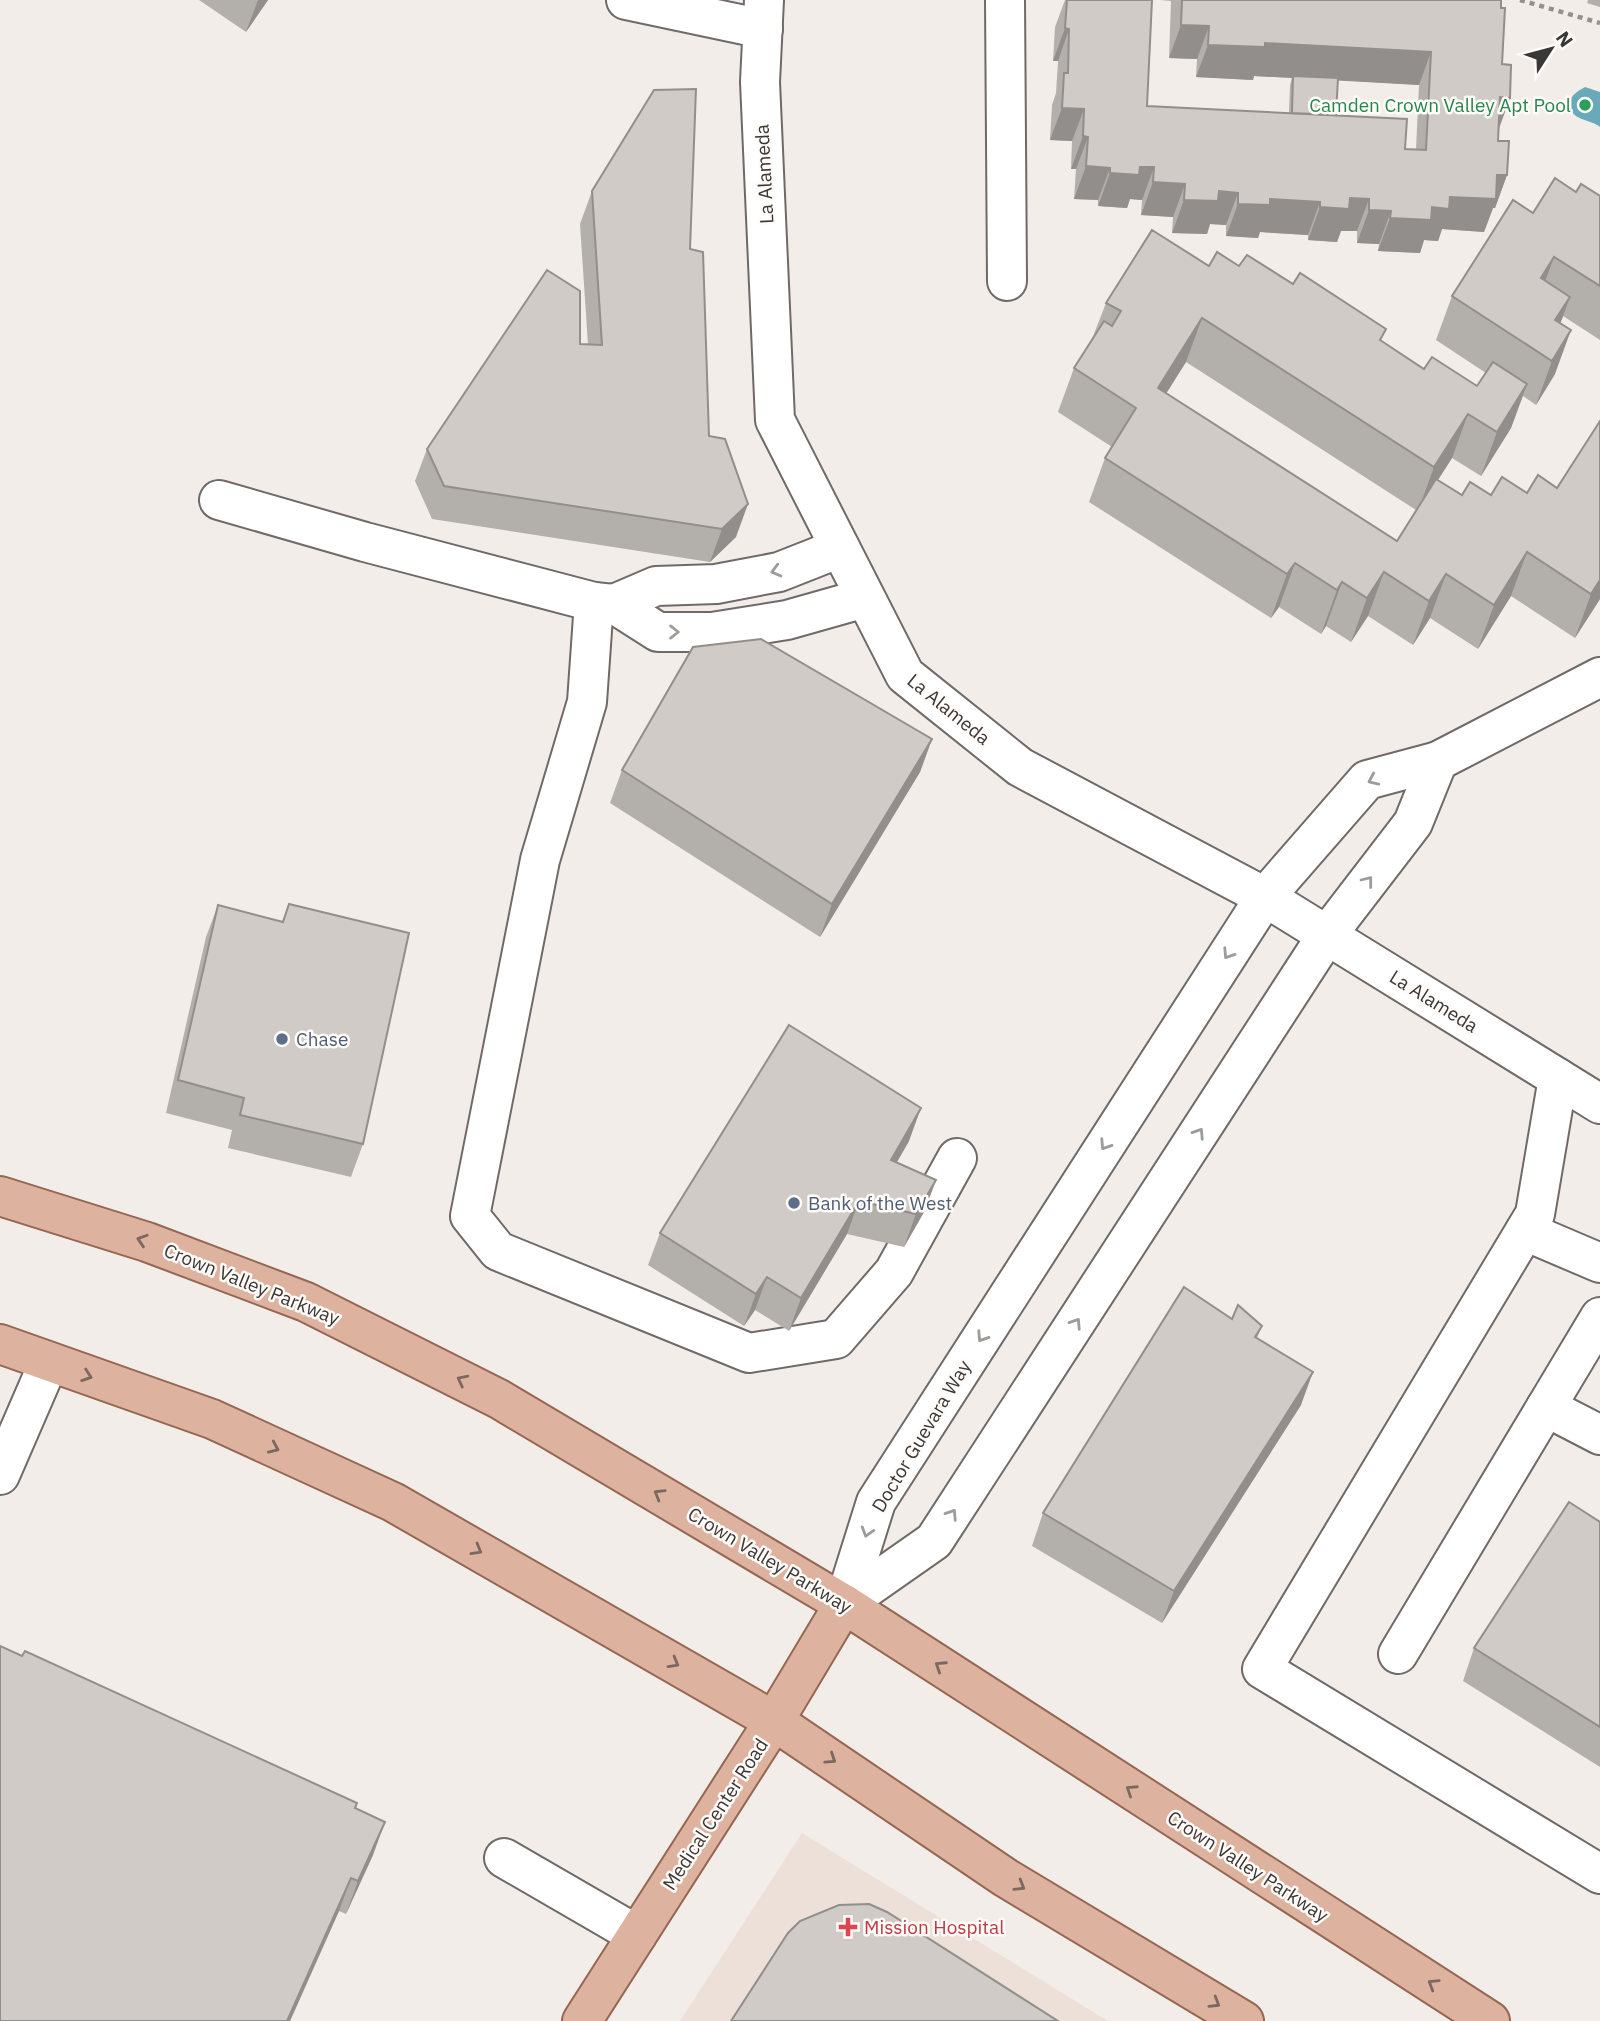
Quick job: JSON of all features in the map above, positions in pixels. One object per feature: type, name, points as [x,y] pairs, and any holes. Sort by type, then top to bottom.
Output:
[{"type":"main road","name":"Crown Valley Parkway","points":[[0,1196],[148,1242],[306,1302],[499,1399],[844,1604],[1490,2021]]},
{"type":"main road","points":[[0,1344],[212,1419],[393,1502],[774,1721],[1006,1878],[1244,2021]]},
{"type":"main road","name":"Medical Center Road","points":[[582,2021],[774,1721],[844,1604]]},
{"type":"street","points":[[626,0],[763,14]]},
{"type":"street","points":[[1005,0],[1007,281]]},
{"type":"street","name":"La Alameda","points":[[763,14],[760,82],[775,420],[905,675],[1020,767],[1265,897],[1600,1104]]},
{"type":"street","points":[[219,500],[365,542],[604,603],[658,632],[712,632],[787,620],[865,598]]},
{"type":"street","points":[[604,603],[656,586],[716,584],[779,572],[840,548]]},
{"type":"street","points":[[604,603],[587,702],[540,860],[470,1216],[498,1251],[749,1353],[836,1339],[894,1272],[957,1158]]},
{"type":"street","name":"Doctor Guevara Way","points":[[844,1604],[876,1502],[1265,897],[1367,780],[1438,761],[1600,677]]},
{"type":"street","points":[[844,1604],[934,1541],[1327,935],[1413,823],[1438,761]]},
{"type":"street","points":[[1558,1078],[1535,1214],[1262,1669],[1600,1874]]},
{"type":"street","points":[[1525,1231],[1600,1262]]},
{"type":"street","points":[[1398,1654],[1600,1317]]},
{"type":"street","points":[[0,1475],[49,1362]]},
{"type":"street","points":[[1546,1407],[1600,1435]]},
{"type":"street","points":[[504,1858],[636,1935]]},
{"type":"path","points":[[1520,0],[1600,23]]},
{"type":"shaded area","name":"Mission Hospital","points":[[802,1833],[1108,2021],[680,2021]]},
{"type":"water","name":"Camden Crown Valley Apt Pool","points":[[1585,87],[1600,92],[1600,127],[1577,117],[1571,110],[1572,98]]},
{"type":"building","points":[[1067,0],[1152,0],[1147,106],[1407,119],[1405,149],[1426,150],[1431,52],[1265,43],[1265,47],[1208,45],[1209,26],[1181,25],[1182,0],[1501,0],[1501,8],[1505,8],[1502,64],[1511,65],[1510,98],[1500,97],[1498,141],[1509,141],[1507,175],[1497,175],[1496,199],[1450,197],[1449,209],[1432,207],[1431,220],[1390,218],[1391,211],[1369,210],[1369,199],[1350,198],[1349,209],[1320,207],[1320,202],[1270,199],[1270,205],[1238,204],[1238,193],[1219,191],[1218,201],[1184,200],[1185,184],[1153,182],[1154,167],[1140,167],[1139,175],[1110,173],[1110,168],[1086,166],[1088,137],[1083,136],[1084,109],[1062,108],[1064,73],[1068,73],[1069,29],[1065,28]]},
{"type":"building","points":[[1293,76],[1338,78],[1336,115],[1292,113]]},
{"type":"building","points":[[696,89],[690,249],[703,252],[709,436],[725,439],[748,504],[722,529],[444,486],[427,449],[547,270],[580,291],[580,344],[602,345],[592,191],[654,90]]},
{"type":"building","points":[[1555,178],[1576,192],[1581,184],[1600,196],[1600,286],[1554,257],[1541,278],[1570,297],[1555,320],[1571,330],[1552,361],[1452,296],[1513,200],[1533,213]]},
{"type":"building","points":[[1152,230],[1209,266],[1217,252],[1239,266],[1247,255],[1293,284],[1300,273],[1386,329],[1380,340],[1424,369],[1432,357],[1477,386],[1493,362],[1527,384],[1497,432],[1468,414],[1434,467],[1202,318],[1158,388],[1397,541],[1436,479],[1462,495],[1470,482],[1491,495],[1502,477],[1527,493],[1538,475],[1557,488],[1600,421],[1600,580],[1591,594],[1527,552],[1494,605],[1446,574],[1429,601],[1384,572],[1367,598],[1342,582],[1337,590],[1295,563],[1287,574],[1105,458],[1136,408],[1074,368],[1104,321],[1112,326],[1121,311],[1106,303]]},
{"type":"building","points":[[761,639],[932,739],[832,904],[622,770],[693,647]]},
{"type":"building","name":"Chase","points":[[289,904],[409,933],[363,1144],[240,1115],[244,1098],[178,1080],[218,905],[283,922]]},
{"type":"building","name":"Bank of the West","points":[[789,1025],[921,1108],[891,1160],[936,1180],[916,1214],[859,1201],[801,1298],[767,1277],[756,1294],[660,1233]]},
{"type":"building","points":[[1184,1287],[1232,1319],[1238,1305],[1262,1326],[1255,1337],[1313,1372],[1174,1591],[1043,1513]]},
{"type":"building","points":[[1569,1502],[1600,1522],[1600,1727],[1474,1648]]},
{"type":"building","points":[[0,1646],[22,1656],[25,1651],[357,1803],[355,1808],[385,1822],[358,1881],[351,1878],[287,2021],[0,2021]]},
{"type":"building","points":[[869,1904],[887,1912],[1058,2021],[731,2021],[788,1933],[800,1921],[839,1905]]},
{"type":"place","name":"Camden Crown Valley Apt Pool","points":[[1585,105]]},
{"type":"place","name":"Chase","points":[[282,1039]]},
{"type":"place","name":"Bank of the West","points":[[794,1203]]},
{"type":"place","name":"Mission Hospital","points":[[848,1927]]}]
